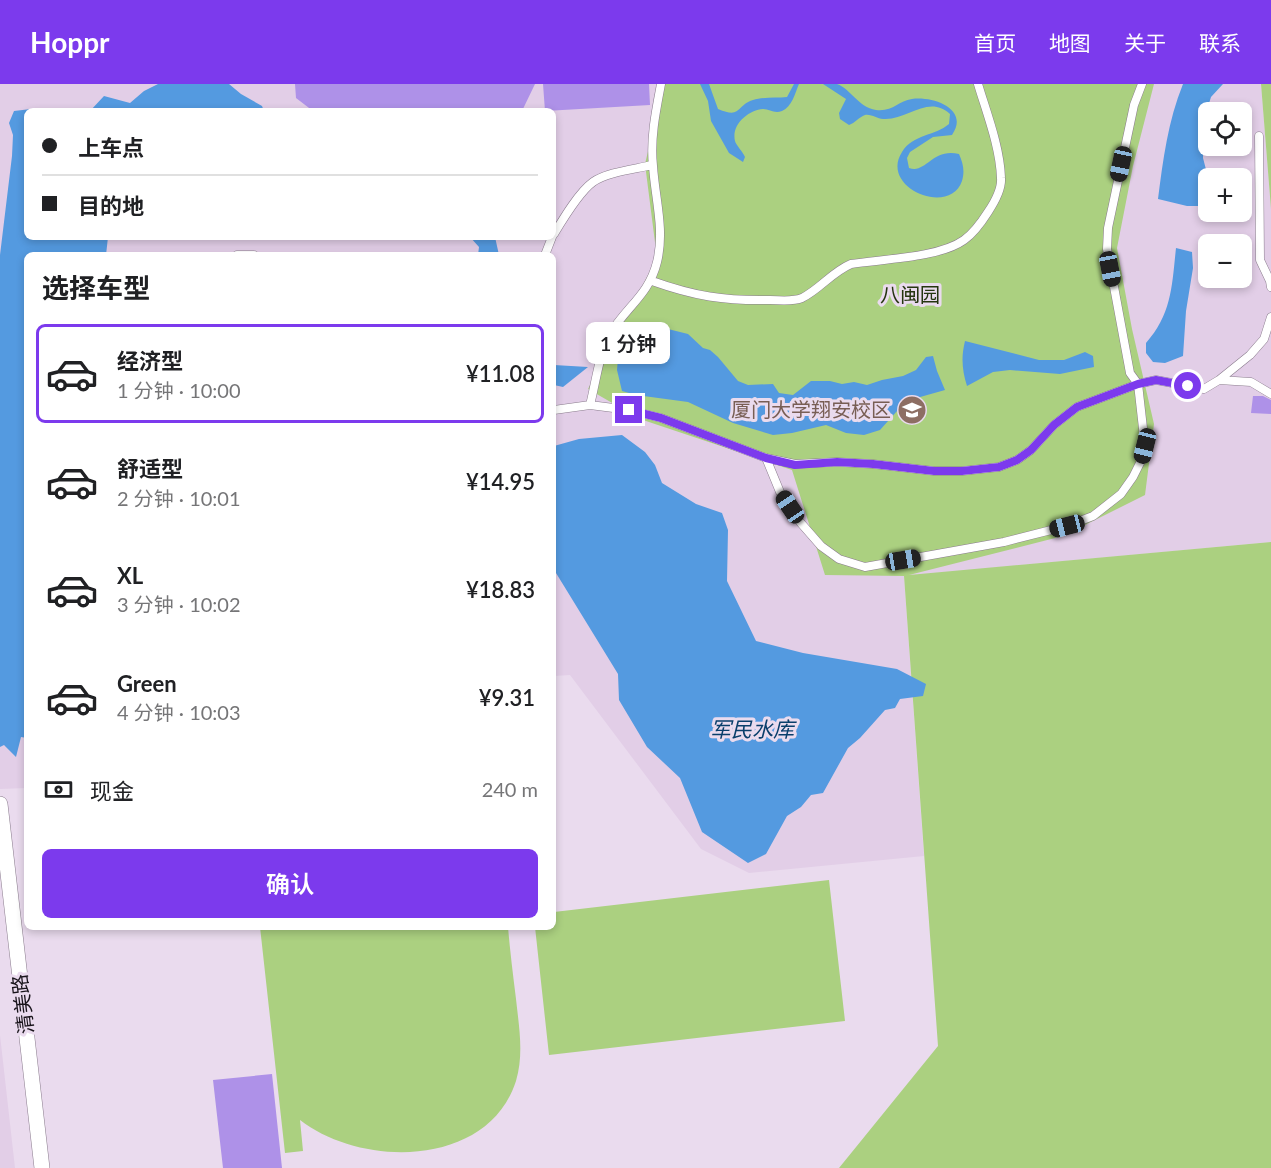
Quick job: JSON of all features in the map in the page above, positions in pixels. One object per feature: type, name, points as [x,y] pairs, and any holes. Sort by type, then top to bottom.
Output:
[{"type":"street","name":"清美路","points":[[0,804],[42,1168]]},
{"type":"lane","points":[[590,405],[609,335],[652,281],[661,239],[652,165],[661,84]]},
{"type":"lane","points":[[652,281],[682,292],[713,299],[794,300],[802,297],[840,268],[851,264],[938,251],[962,241],[971,234],[986,215],[998,193],[1001,181],[994,141],[978,84]]},
{"type":"lane","points":[[766,458],[780,492],[800,522],[821,546],[839,559],[865,567],[1004,542],[1067,526],[1092,516],[1121,494],[1134,477],[1142,461],[1145,446],[1138,384],[1130,373],[1107,249],[1108,228],[1134,105],[1142,84]]},
{"type":"lane","points":[[1259,136],[1260,260],[1271,287]]},
{"type":"lane","points":[[556,231],[568,211],[594,182],[608,176],[652,165]]},
{"type":"lane","points":[[556,410],[590,405],[629,410],[661,418],[766,458],[795,465],[837,462],[934,471],[999,467],[1017,460],[1031,450],[1054,425],[1077,407],[1138,384],[1156,380],[1204,389],[1250,355],[1264,339],[1271,317]]},
{"type":"lane","points":[[1219,380],[1251,382],[1271,394]]},
{"type":"shaded area","name":"厦门大学翔安校区","points":[[0,84],[1261,84],[1271,209],[1271,542],[904,576],[924,856],[749,873],[701,849],[570,675],[556,676],[556,252],[24,252],[24,788],[0,789]]},
{"type":"shaded area","points":[[0,1035],[15,1168],[0,1168]]},
{"type":"green space","name":"八闽园","points":[[664,84],[1154,84],[1133,166],[1117,248],[1132,329],[1154,424],[1145,495],[1063,536],[909,575],[1271,542],[1271,1168],[839,1168],[938,1046],[904,576],[825,575],[792,470],[640,419],[588,389],[657,258],[645,164]]},
{"type":"green space","points":[[1261,84],[1271,84],[1271,209]]},
{"type":"green space","points":[[829,880],[845,1021],[549,1055],[535,930],[556,930],[556,912]]},
{"type":"green space","points":[[260,930],[508,930],[520,1051],[516,1081],[501,1110],[479,1131],[452,1144],[421,1151],[388,1152],[356,1146],[326,1136],[300,1120],[303,1151],[285,1153]]},
{"type":"water","points":[[158,84],[229,84],[263,108],[93,108],[104,96],[130,103],[144,91]]},
{"type":"water","points":[[700,84],[709,84],[718,109],[731,113],[753,100],[787,97],[794,84],[799,84],[793,99],[782,111],[758,110],[747,115],[738,124],[734,135],[745,157],[743,162],[729,153],[711,121],[708,101]]},
{"type":"water","points":[[823,84],[842,86],[864,105],[876,110],[891,108],[912,99],[930,100],[947,106],[956,118],[956,126],[952,135],[933,137],[910,152],[907,158],[909,168],[915,169],[942,154],[959,154],[963,174],[962,181],[955,192],[944,197],[919,194],[900,177],[897,165],[907,146],[918,138],[949,124],[950,114],[942,109],[925,107],[892,119],[865,115],[849,125],[840,119],[839,113],[846,99]]},
{"type":"water","points":[[1183,84],[1223,84],[1209,102],[1198,102],[1198,156],[1203,156],[1206,168],[1198,168],[1198,206],[1187,206],[1158,199],[1164,155]]},
{"type":"water","points":[[24,110],[24,240],[108,240],[106,252],[24,252],[24,738],[21,737],[16,757],[4,745],[0,747],[0,255],[12,156],[13,135],[9,123],[14,111]]},
{"type":"water","points":[[473,240],[496,240],[498,252],[478,252],[479,247]]},
{"type":"water","points":[[1176,248],[1192,252],[1193,268],[1186,311],[1183,356],[1165,363],[1153,362],[1146,353],[1146,343],[1155,332],[1166,310],[1172,287]]},
{"type":"water","points":[[660,327],[688,334],[703,348],[710,350],[718,357],[738,381],[748,385],[773,384],[779,393],[793,395],[811,381],[830,381],[842,384],[854,382],[867,385],[903,376],[916,370],[926,357],[933,356],[945,390],[906,401],[880,430],[864,435],[846,433],[826,425],[773,435],[733,423],[688,402],[622,391],[617,370],[618,358],[647,331]]},
{"type":"water","points":[[965,341],[1039,360],[1064,360],[1085,352],[1093,356],[1094,367],[1060,374],[1010,370],[993,372],[967,386],[963,364]]},
{"type":"water","points":[[556,365],[588,367],[563,387],[556,385]]},
{"type":"water","name":"军民水库","points":[[622,435],[645,452],[655,465],[662,483],[696,504],[722,513],[728,530],[727,581],[756,641],[803,653],[897,669],[926,684],[923,696],[900,699],[895,708],[885,710],[848,748],[823,793],[811,795],[801,807],[787,816],[766,854],[748,863],[702,832],[680,778],[647,747],[619,700],[618,674],[556,573],[556,445],[579,439]]},
{"type":"building","points":[[295,84],[535,84],[523,108],[309,108],[296,98]]},
{"type":"building","points":[[543,84],[649,84],[650,105],[556,110],[556,108],[545,108]]},
{"type":"building","points":[[1253,396],[1263,396],[1271,400],[1271,414],[1251,413]]},
{"type":"building","points":[[272,1074],[282,1168],[223,1168],[213,1080]]},
{"type":"place","name":"厦门大学翔安校区","points":[[912,410]]},
{"type":"route","points":[[629,410],[661,418],[766,458],[795,465],[837,462],[934,471],[962,471],[999,467],[1017,460],[1077,407],[1138,384],[1156,380],[1188,386]]}]
